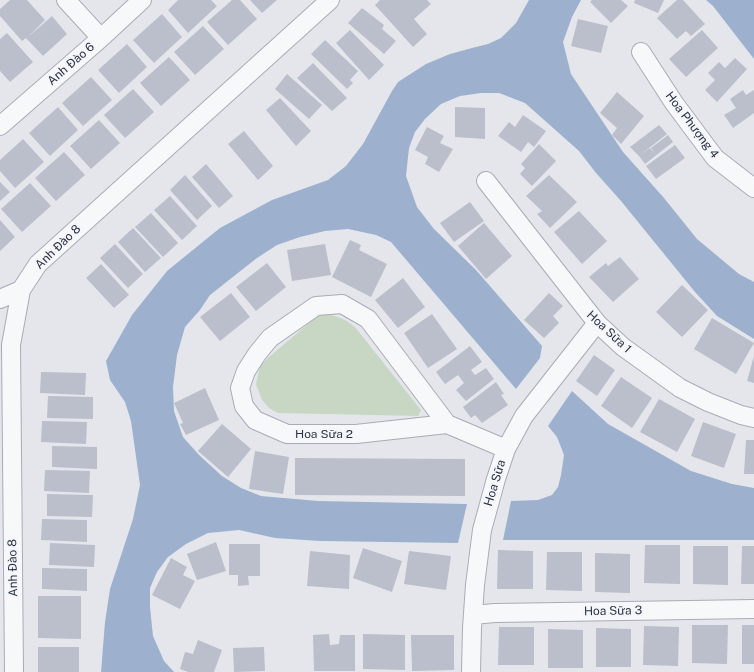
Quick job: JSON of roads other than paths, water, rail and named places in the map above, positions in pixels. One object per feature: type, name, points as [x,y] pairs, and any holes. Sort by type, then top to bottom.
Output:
[{"type":"street","points":[[66,0],[101,38]]},
{"type":"street","name":"Anh Đào 6","points":[[4,116],[101,38],[142,0]]},
{"type":"street","name":"Anh Đào 8","points":[[14,672],[6,339],[21,290],[38,264],[330,0]]},
{"type":"street","name":"Hoa Phượng 4","points":[[641,52],[674,103],[715,158],[754,188]]},
{"type":"street","name":"Hoa Sữa 1","points":[[486,181],[597,323],[623,347],[680,388],[708,402],[741,415],[754,418]]},
{"type":"street","points":[[0,299],[21,290]]},
{"type":"street","name":"Hoa Sữa 2","points":[[447,424],[368,319],[342,304],[316,306],[270,338],[246,371],[240,388],[244,406],[255,420],[287,434],[356,434],[447,424],[506,449]]},
{"type":"street","name":"Hoa Sữa","points":[[471,672],[475,585],[482,530],[506,449],[524,416],[597,323]]},
{"type":"street","name":"Hoa Sữa 3","points":[[473,615],[495,613],[754,609]]},
{"type":"water","points":[[529,0],[581,0],[572,17],[563,42],[571,74],[623,152],[664,198],[697,239],[739,274],[754,282],[754,339],[717,316],[695,292],[579,151],[525,103],[499,93],[481,93],[460,96],[441,104],[425,119],[415,132],[409,148],[406,176],[417,207],[434,229],[476,270],[542,346],[540,358],[516,389],[391,242],[376,235],[348,229],[325,231],[300,237],[277,245],[257,258],[210,295],[200,310],[185,327],[177,355],[173,387],[174,411],[183,437],[199,455],[222,476],[241,488],[261,496],[318,501],[467,504],[458,543],[320,541],[275,538],[239,530],[208,533],[186,544],[168,557],[157,572],[150,588],[153,636],[164,661],[174,672],[101,672],[105,622],[110,589],[133,519],[140,485],[131,421],[125,402],[110,380],[106,361],[132,315],[167,271],[220,228],[272,200],[328,180],[346,166],[363,144],[398,82],[426,64],[450,54],[488,44],[501,38],[516,23]]},
{"type":"water","points":[[706,0],[754,0],[754,59],[713,6]]},
{"type":"water","points":[[572,391],[608,424],[691,471],[732,484],[754,488],[754,540],[503,540],[511,501],[538,500],[552,495],[558,487],[564,455],[557,437],[548,426]]}]
